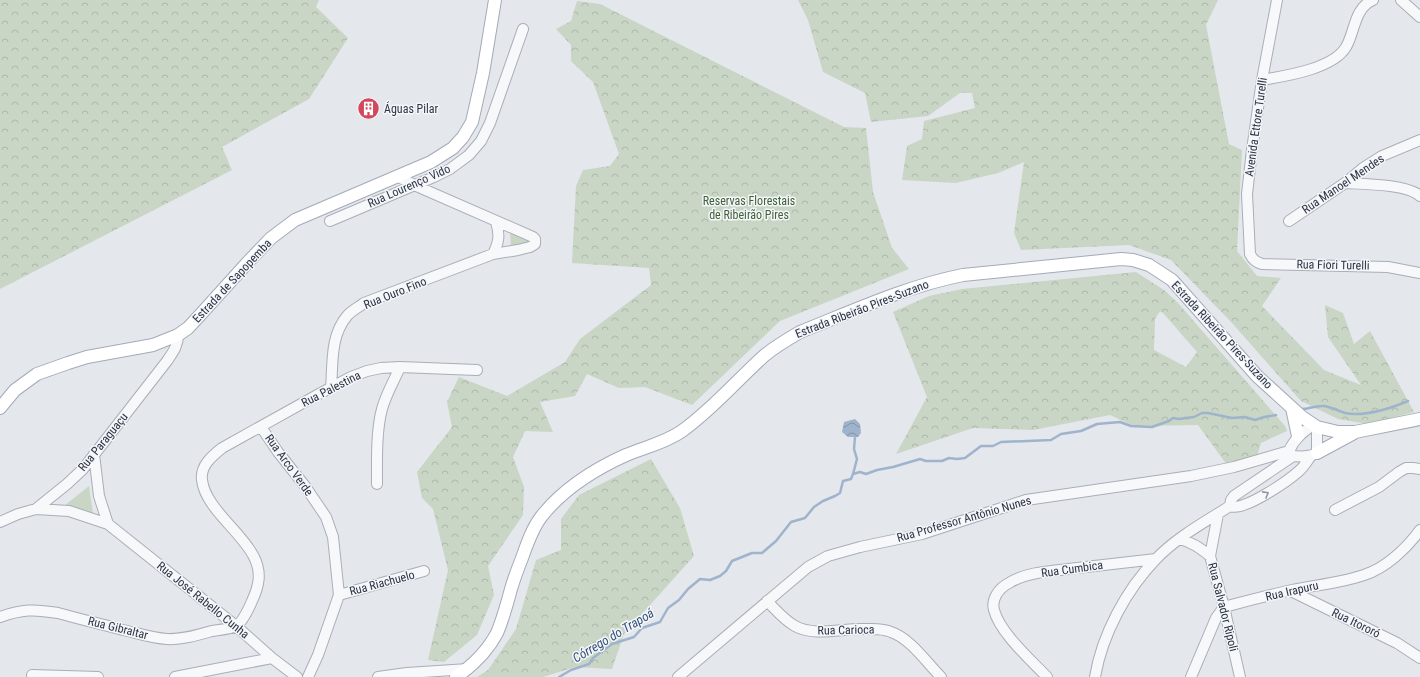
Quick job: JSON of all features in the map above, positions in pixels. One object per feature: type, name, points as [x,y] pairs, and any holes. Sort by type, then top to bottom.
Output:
[{"type":"main road","name":"Estrada de Sapopemba","points":[[0,408],[15,390],[37,374],[68,362],[153,345],[178,335],[188,328],[271,238],[295,220],[444,155],[460,141],[472,122],[483,73],[495,0]]},
{"type":"main road","name":"Estrada Ribeirão Pires-Suzano","points":[[456,677],[468,669],[487,648],[496,634],[503,619],[529,536],[541,517],[559,498],[578,483],[626,455],[662,442],[680,432],[699,418],[766,355],[783,342],[800,332],[920,285],[963,275],[1121,259],[1133,260],[1149,265],[1172,280],[1257,376],[1302,417],[1315,426],[1338,432],[1355,432]]},
{"type":"main road","points":[[1292,408],[1298,436]]},
{"type":"main road","points":[[1314,454],[1355,432],[1420,419]]},
{"type":"street","name":"Avenida Ettore Turelli","points":[[1250,254],[1247,194],[1262,80],[1277,0]]},
{"type":"street","points":[[1262,80],[1290,75],[1323,64],[1337,57],[1346,48],[1360,12],[1373,0]]},
{"type":"street","points":[[1401,0],[1420,17]]},
{"type":"street","name":"Rua Lourenço Vido","points":[[330,221],[450,169],[469,155],[482,141],[490,123],[523,29]]},
{"type":"street","name":"Rua Manoel Mendes","points":[[1288,221],[1382,156],[1420,140]]},
{"type":"street","name":"Rua Ouro Fino","points":[[331,388],[334,345],[338,329],[348,315],[364,303],[493,254],[530,247],[535,244],[536,241],[533,237],[414,185],[398,176]]},
{"type":"street","points":[[1345,183],[1384,185],[1401,188],[1417,193],[1420,196]]},
{"type":"street","points":[[493,254],[498,245],[499,239],[499,231],[496,222]]},
{"type":"street","name":"Rua Fiori Turelli","points":[[1250,254],[1252,259],[1262,264],[1388,266],[1420,273]]},
{"type":"street","name":"Rua Paraguaçu","points":[[0,522],[18,514],[36,509],[67,484],[82,469],[167,362],[176,348],[178,335]]},
{"type":"street","points":[[377,484],[381,411],[387,394],[400,367]]},
{"type":"street","name":"Rua Palestina","points":[[261,427],[351,377],[367,371],[381,368],[400,367],[477,370]]},
{"type":"street","points":[[1291,453],[1291,445],[1298,436],[1315,426]]},
{"type":"street","points":[[1230,506],[1236,508],[1243,505],[1283,484],[1300,470],[1314,454],[1315,426]]},
{"type":"street","name":"Rua Arco Verde","points":[[236,626],[248,612],[257,590],[260,572],[247,543],[220,514],[210,500],[204,489],[202,474],[207,462],[213,455],[222,448],[261,427],[326,517],[333,537],[339,595],[318,655],[308,677]]},
{"type":"street","points":[[1095,677],[1098,659],[1108,631],[1129,593],[1156,559],[1179,539],[1230,506],[1231,500],[1234,496],[1291,453],[1314,454]]},
{"type":"street","name":"Rua Professor Antônio Nunes","points":[[678,677],[808,567],[828,556],[860,547],[922,534],[1026,500],[1191,476],[1291,453]]},
{"type":"street","points":[[94,454],[99,496],[108,524]]},
{"type":"street","points":[[1335,510],[1379,488],[1406,468],[1420,469]]},
{"type":"street","name":"Rua José Rabello Cunha","points":[[36,509],[69,511],[108,524],[236,626],[272,658],[297,677]]},
{"type":"street","name":"Rua Salvador Ripoli","points":[[1218,514],[1210,556],[1224,607],[1240,677]]},
{"type":"street","name":"Rua Irapuru","points":[[1224,607],[1365,575],[1397,556],[1414,539],[1420,530]]},
{"type":"street","points":[[1179,539],[1191,542],[1210,556]]},
{"type":"street","name":"Rua Cumbica","points":[[1046,677],[1004,631],[996,617],[994,608],[995,597],[1001,588],[1022,577],[1046,572],[1156,559]]},
{"type":"street","name":"Rua Riachuelo","points":[[339,595],[424,571]]},
{"type":"street","name":"Rua Itororó","points":[[1291,591],[1397,643],[1420,658]]},
{"type":"street","name":"Rua Carioca","points":[[767,602],[786,620],[795,626],[806,630],[880,629],[891,631],[909,643],[941,677]]},
{"type":"street","points":[[1191,677],[1216,618],[1224,607]]},
{"type":"street","name":"Rua Gibraltar","points":[[0,617],[16,612],[30,610],[43,611],[58,613],[150,637],[168,639],[186,638],[236,626]]},
{"type":"street","points":[[175,677],[272,658]]},
{"type":"street","points":[[378,677],[468,669]]},
{"type":"street","points":[[32,675],[98,677]]},
{"type":"green space","points":[[0,0],[319,0],[316,7],[348,38],[309,99],[222,147],[232,170],[0,289]]},
{"type":"green space","points":[[798,0],[1218,0],[1206,25],[1229,144],[1242,150],[1237,251],[1257,276],[1281,278],[1262,306],[1324,370],[1361,385],[1328,337],[1325,305],[1343,313],[1354,344],[1370,331],[1414,412],[1368,424],[1338,419],[1301,401],[1232,323],[1171,260],[1129,245],[1021,250],[1014,233],[1024,162],[998,173],[956,183],[902,180],[907,146],[922,139],[924,121],[975,108],[972,93],[960,93],[928,116],[871,122],[865,93],[823,72],[808,20]]},
{"type":"green space","name":"Reservas Florestais de Ribeirão Pires","points":[[577,1],[600,4],[844,127],[866,128],[873,192],[892,248],[909,269],[780,321],[692,405],[645,387],[619,388],[587,374],[575,396],[540,402],[553,432],[525,431],[513,457],[524,487],[523,515],[488,566],[494,595],[477,635],[444,662],[428,660],[448,570],[433,509],[422,498],[417,472],[452,427],[447,402],[459,377],[507,396],[565,362],[580,339],[651,285],[649,268],[572,263],[576,186],[583,170],[610,166],[619,154],[593,82],[571,61],[571,45],[556,29],[571,21]]},
{"type":"green space","points":[[510,233],[532,243],[508,252],[511,246]]},
{"type":"green space","points":[[1136,272],[1164,290],[1178,303],[1285,426],[1287,431],[1261,443],[1257,456],[1227,465],[1198,425],[1134,426],[1110,415],[1033,430],[973,428],[896,454],[927,397],[893,312],[929,296],[962,289]],"holes":[[[1160,311],[1197,352],[1186,367],[1154,350],[1155,319]]]},
{"type":"green space","points":[[651,459],[680,508],[694,556],[624,634],[612,669],[575,667],[543,677],[477,677],[488,670],[516,629],[536,560],[561,550],[561,519],[579,495]]},
{"type":"green space","points":[[89,486],[93,514],[64,506]]},
{"type":"water","points":[[855,419],[860,424],[861,433],[858,437],[848,437],[842,432],[844,422]]},
{"type":"waterway","points":[[1300,409],[1324,406],[1345,413],[1361,414],[1393,407],[1408,401]]},
{"type":"waterway","name":"Córrego do Trapoá","points":[[559,677],[571,670],[589,664],[593,658],[612,644],[634,637],[642,628],[660,622],[668,608],[679,600],[688,589],[700,579],[710,580],[720,576],[726,571],[732,561],[752,553],[762,553],[776,541],[791,522],[805,518],[814,507],[840,493],[843,481],[851,479],[853,474],[860,472],[866,474],[920,459],[926,461],[942,461],[949,458],[965,458],[981,446],[993,446],[1001,442],[1051,440],[1061,434],[1081,431],[1097,424],[1120,422],[1131,426],[1152,427],[1173,418],[1179,419],[1194,417],[1202,413],[1232,418],[1245,417],[1255,420],[1276,415]]},
{"type":"waterway","points":[[853,474],[857,459],[854,449],[855,437]]},
{"type":"place","name":"Águas Pilar","points":[[369,109]]}]
